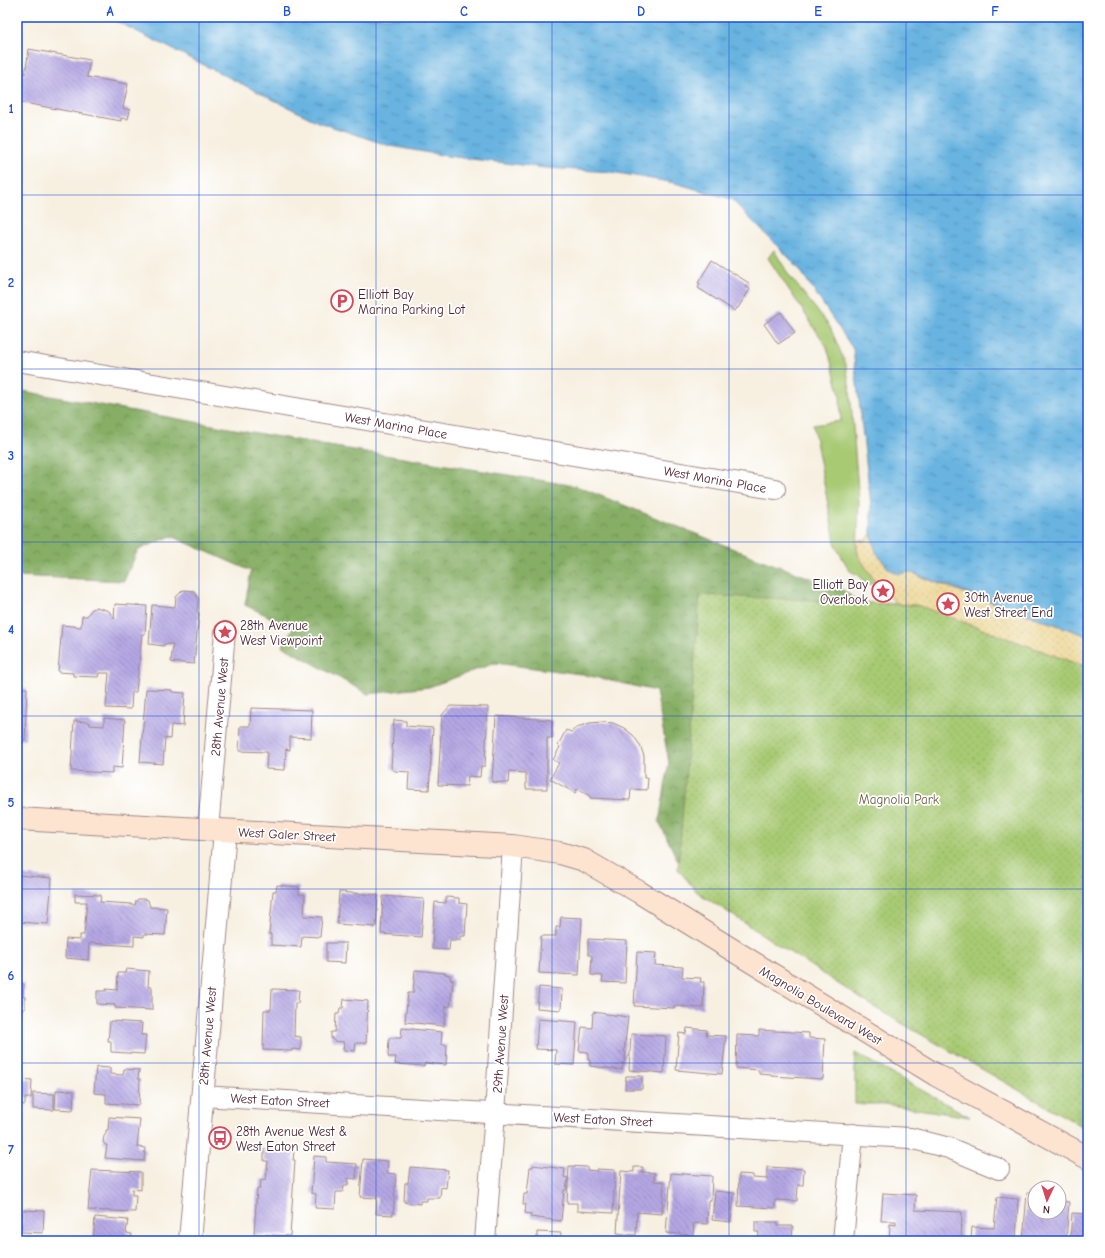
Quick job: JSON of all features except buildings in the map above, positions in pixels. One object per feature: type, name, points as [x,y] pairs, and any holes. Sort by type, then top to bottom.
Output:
[{"type":"main road","name":"West Galer Street","points":[[17,819],[513,846],[556,852]]},
{"type":"main road","name":"Magnolia Boulevard West","points":[[556,852],[584,860],[634,888],[936,1075],[1088,1158]]},
{"type":"street","name":"West Marina Place","points":[[17,361],[775,489]]},
{"type":"street","name":"28th Avenue West","points":[[190,1241],[202,1096],[217,830],[225,632]]},
{"type":"street","name":"29th Avenue West","points":[[485,1241],[496,1113],[513,846]]},
{"type":"street","name":"West Eaton Street","points":[[202,1096],[910,1138],[950,1148],[999,1168]]},
{"type":"street","points":[[844,1241],[853,1134]]},
{"type":"green space","points":[[774,250],[789,275],[830,327],[846,365],[850,389],[859,503],[857,549],[859,557],[877,584],[865,584],[860,576],[850,571],[836,547],[813,425],[841,421],[840,395],[827,347],[768,258]]},
{"type":"green space","points":[[17,390],[335,447],[576,486],[759,559],[843,590],[929,658],[678,861],[659,822],[669,763],[656,691],[581,674],[495,663],[429,687],[368,694],[282,646],[293,628],[245,605],[251,571],[171,536],[138,550],[124,581],[17,576]]},
{"type":"green space","name":"Magnolia Park","points":[[700,595],[917,605],[1088,668],[1088,1130],[877,1009],[697,892],[678,869]]},
{"type":"green space","points":[[855,1053],[970,1117],[884,1104],[855,1104]]},
{"type":"sand","name":"30th Avenue West Street End","points":[[871,534],[920,577],[1088,636],[1088,666],[911,612],[894,601],[877,584],[859,557],[857,540],[866,541]]},
{"type":"water","points":[[108,17],[1088,17],[1088,636],[909,572],[898,574],[888,568],[876,552],[871,534],[871,505],[853,349],[798,267],[731,199],[675,183],[612,172],[546,168],[447,156],[390,146],[318,122]]},
{"type":"place","name":"Elliott Bay Marina Parking Lot","points":[[342,301]]},
{"type":"place","name":"Elliott Bay Overlook","points":[[883,591]]},
{"type":"place","name":"30th Avenue West Street End","points":[[948,604]]},
{"type":"place","name":"28th Avenue West Viewpoint","points":[[225,632]]},
{"type":"place","name":"28th Avenue West & West Eaton Street","points":[[220,1138]]}]
